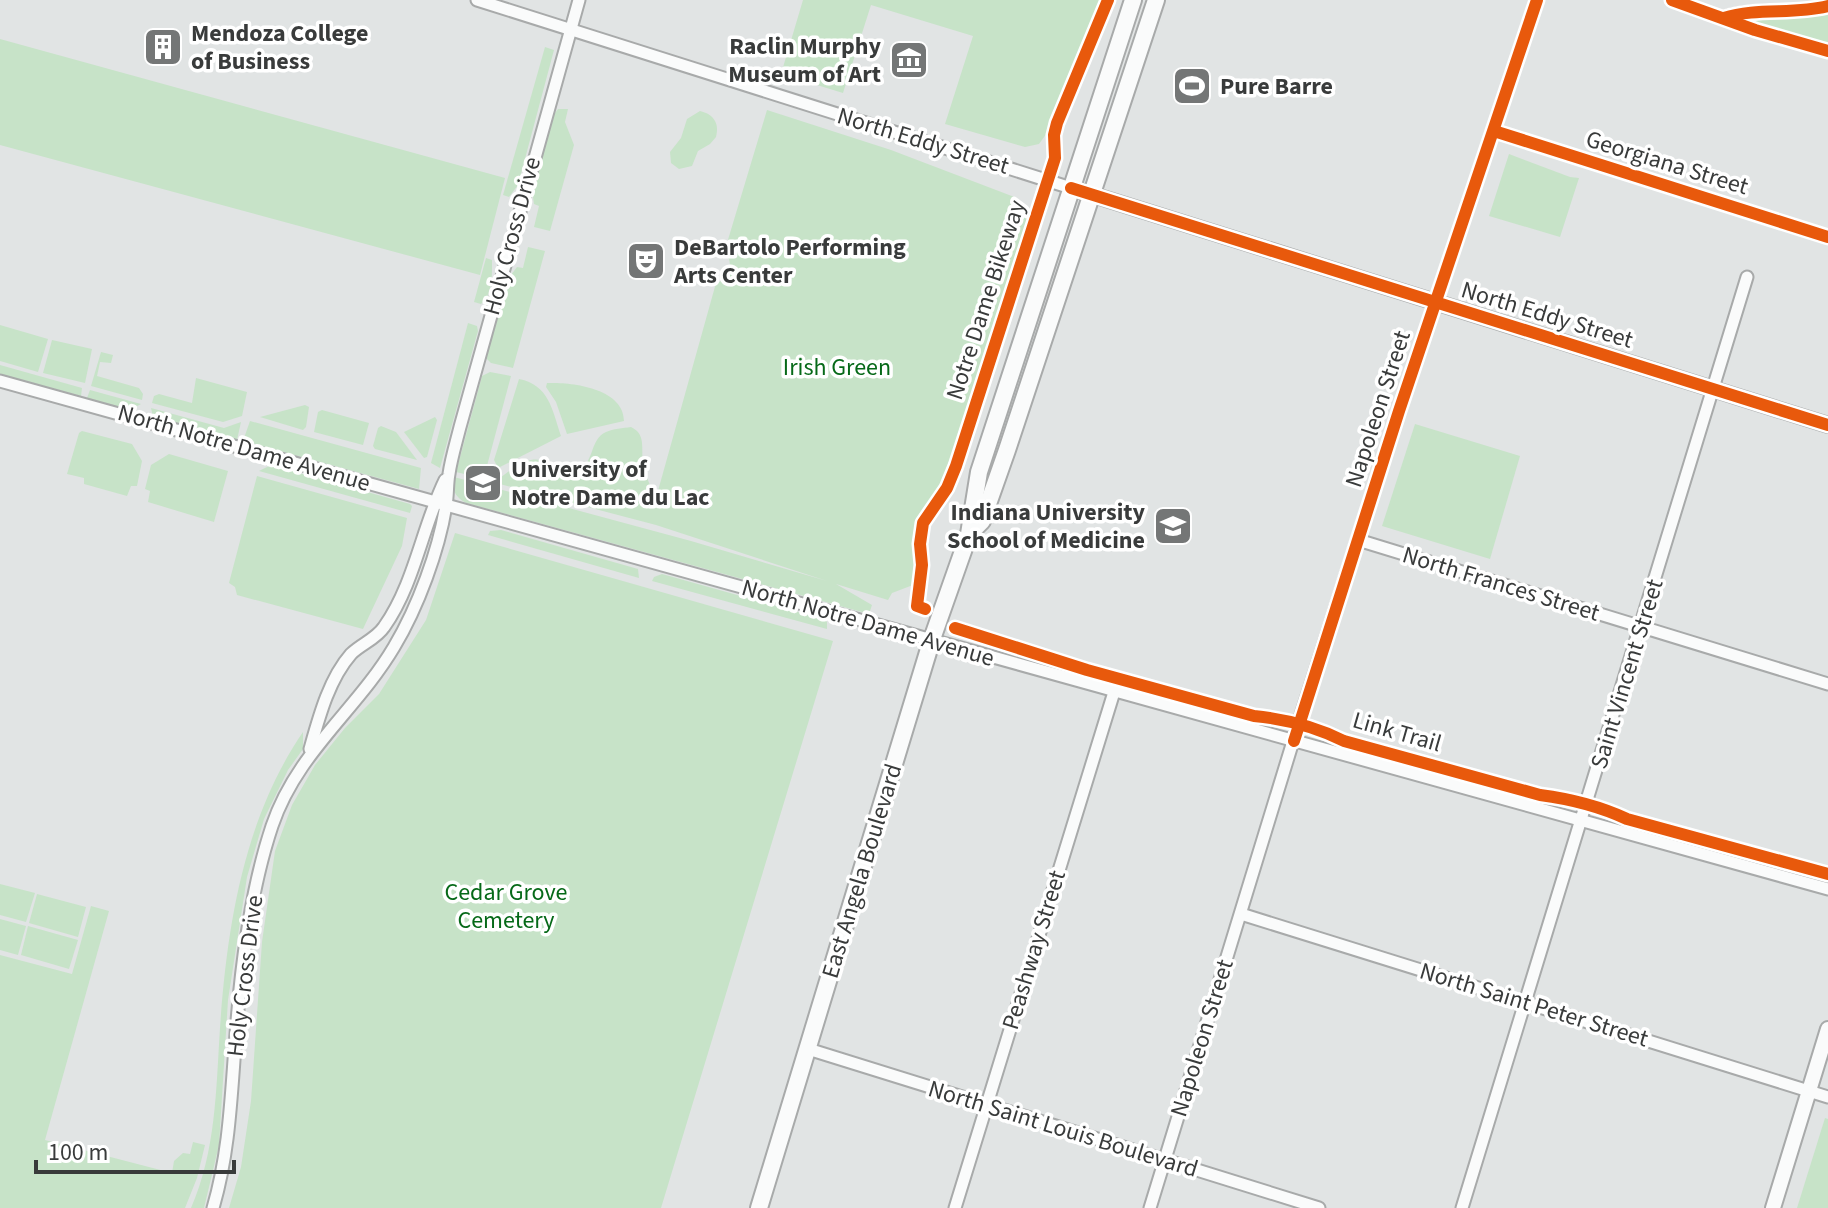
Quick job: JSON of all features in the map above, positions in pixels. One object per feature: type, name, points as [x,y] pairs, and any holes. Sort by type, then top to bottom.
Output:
[{"type":"main road","name":"East Angela Boulevard","points":[[759,1208],[932,639],[969,534],[979,472],[1133,0]]},
{"type":"main road","name":"East Angela Boulevard","points":[[969,534],[982,521],[1156,0]]},
{"type":"street","name":"North Eddy Street","points":[[477,0],[1092,196],[1828,425]]},
{"type":"street","name":"Holy Cross Drive","points":[[213,1208],[228,1142],[238,1008],[254,896],[273,823],[309,753],[352,706],[394,648],[411,616],[426,576],[440,503],[579,0]]},
{"type":"street","name":"Napoleon Street","points":[[1150,1208],[1358,540],[1537,0]]},
{"type":"street","points":[[1672,0],[1755,30],[1828,51]]},
{"type":"street","points":[[1724,18],[1738,13],[1788,12],[1828,6]]},
{"type":"street","name":"Georgiana Street","points":[[1494,131],[1828,237]]},
{"type":"street","name":"Saint Vincent Street","points":[[1462,1208],[1747,277]]},
{"type":"street","name":"North Notre Dame Avenue","points":[[0,381],[1828,889]]},
{"type":"street","name":"Holy Cross Drive","points":[[309,753],[330,686],[352,653],[384,628],[440,503]]},
{"type":"street","name":"North Frances Street","points":[[1358,540],[1828,684]]},
{"type":"street","name":"Peashway Street","points":[[955,1208],[1114,692]]},
{"type":"street","points":[[326,701],[338,707],[352,706]]},
{"type":"street","name":"North Saint Peter Street","points":[[1241,914],[1828,1097]]},
{"type":"street","points":[[1773,1208],[1828,1029]]},
{"type":"street","name":"North Saint Louis Boulevard","points":[[808,1049],[1319,1208]]},
{"type":"green space","points":[[803,0],[1104,0],[1052,126],[1039,144],[1025,147],[945,124],[973,36],[871,5],[843,93],[781,74]]},
{"type":"green space","points":[[1828,11],[1828,46],[1756,21],[1759,18]]},
{"type":"green space","points":[[0,39],[505,178],[480,275],[0,145]]},
{"type":"green space","points":[[545,47],[554,50],[518,185],[509,197],[503,195]]},
{"type":"green space","points":[[558,109],[568,109],[565,122],[574,145],[550,231],[534,227],[539,206],[534,204],[532,190],[552,117]]},
{"type":"green space","name":"Irish Green","points":[[767,110],[891,150],[1017,198],[1027,221],[1024,241],[952,469],[943,490],[921,519],[915,546],[917,570],[913,585],[892,593],[888,600],[836,584],[872,605],[869,614],[466,503],[454,489],[454,477],[827,581],[656,525],[497,481],[528,461],[543,461],[561,470],[576,471],[586,463],[601,435],[631,427],[641,437],[645,470],[656,498],[716,283],[723,280],[729,271],[729,259],[724,253]]},
{"type":"green space","points":[[700,111],[714,120],[716,137],[698,151],[692,166],[679,169],[671,163],[670,152],[681,138],[687,119]]},
{"type":"green space","points":[[1509,154],[1579,178],[1560,237],[1489,216]]},
{"type":"green space","points":[[528,247],[545,251],[513,368],[491,363],[486,358],[508,279],[517,267],[523,268]]},
{"type":"green space","points":[[486,258],[492,260],[492,278],[488,295],[481,304],[474,302]]},
{"type":"green space","points":[[468,323],[477,326],[478,331],[440,468],[431,463]]},
{"type":"green space","points":[[0,325],[48,339],[38,372],[0,361]]},
{"type":"green space","points":[[52,340],[92,349],[85,383],[43,373]]},
{"type":"green space","points":[[101,352],[113,355],[111,363],[100,362],[97,376],[139,388],[143,394],[142,400],[91,386]]},
{"type":"green space","points":[[0,365],[82,388],[81,396],[0,374]]},
{"type":"green space","points":[[490,372],[511,376],[484,477],[481,478],[456,472],[482,376]]},
{"type":"green space","points":[[196,378],[247,392],[242,416],[223,422],[152,403],[154,396],[159,394],[192,403]]},
{"type":"green space","points":[[519,379],[529,382],[543,393],[552,408],[561,436],[498,468],[494,460]]},
{"type":"green space","points":[[547,383],[582,386],[606,394],[622,410],[624,421],[567,434]]},
{"type":"green space","points":[[90,390],[141,404],[130,410],[87,398]]},
{"type":"green space","points":[[305,405],[309,407],[303,430],[260,417]]},
{"type":"green space","points":[[151,408],[224,428],[241,422],[237,440],[153,417]]},
{"type":"green space","points":[[322,410],[369,423],[363,445],[314,432],[318,412]]},
{"type":"green space","points":[[435,417],[437,420],[427,457],[424,458],[404,432]]},
{"type":"green space","points":[[250,421],[421,468],[419,489],[243,441]]},
{"type":"green space","points":[[1415,424],[1520,456],[1490,559],[1382,526]]},
{"type":"green space","points":[[381,426],[396,432],[417,460],[375,449],[373,446]]},
{"type":"green space","points":[[82,431],[132,444],[142,461],[137,486],[131,486],[127,496],[84,484],[84,478],[67,474]]},
{"type":"green space","points":[[169,454],[228,471],[214,522],[148,502],[150,491],[145,489],[151,465]]},
{"type":"green space","points":[[271,465],[410,504],[410,513],[259,471]]},
{"type":"green space","points":[[257,476],[407,518],[402,546],[363,629],[237,595],[235,587],[229,583]]},
{"type":"green space","points":[[501,530],[638,569],[639,578],[488,535],[490,531]]},
{"type":"green space","name":"Cedar Grove Cemetery","points":[[455,533],[833,641],[661,1208],[229,1208],[241,1167],[251,1101],[262,942],[275,851],[292,805],[315,765],[345,728],[379,694],[426,620]]},
{"type":"green space","points":[[662,574],[823,619],[827,622],[827,629],[652,581]]},
{"type":"green space","points":[[303,732],[303,749],[288,770],[264,819],[247,877],[228,1000],[219,1145],[204,1208],[191,1208],[206,1165],[210,1142],[223,990],[242,874],[266,800]]},
{"type":"green space","points":[[0,884],[35,893],[26,922],[0,915]]},
{"type":"green space","points":[[37,894],[86,907],[78,937],[29,923]]},
{"type":"green space","points":[[91,906],[109,911],[45,1140],[172,1173],[174,1161],[183,1153],[190,1154],[193,1142],[205,1145],[185,1208],[0,1208],[0,955],[72,974]]},
{"type":"green space","points":[[0,919],[26,926],[18,955],[0,950]]},
{"type":"green space","points":[[28,926],[78,940],[69,969],[21,955]]},
{"type":"green space","points":[[1825,1118],[1828,1119],[1828,1208],[1797,1208]]},
{"type":"cycle path","name":"Notre Dame Bikeway","points":[[925,609],[917,606],[923,523],[947,488],[956,466],[1055,158],[1057,123],[1108,0]]},
{"type":"cycle path","points":[[1294,741],[1399,411],[1537,0]]},
{"type":"cycle path","points":[[1672,0],[1755,30],[1828,51]]},
{"type":"cycle path","points":[[1724,18],[1828,6]]},
{"type":"cycle path","points":[[1494,131],[1828,237]]},
{"type":"cycle path","points":[[1071,188],[1828,425]]},
{"type":"cycle path","name":"Link Trail","points":[[955,628],[1087,670],[1254,716],[1300,724],[1344,741],[1540,795],[1585,804],[1627,819],[1828,874]]},
{"type":"place","name":"Mendoza College of Business","points":[[163,47]]},
{"type":"place","name":"Raclin Murphy Museum of Art","points":[[909,60]]},
{"type":"place","name":"Pure Barre","points":[[1192,86]]},
{"type":"place","name":"DeBartolo Performing Arts Center","points":[[646,261]]},
{"type":"place","name":"University of Notre Dame du Lac","points":[[483,483]]},
{"type":"place","name":"Indiana University School of Medicine","points":[[1173,526]]}]
